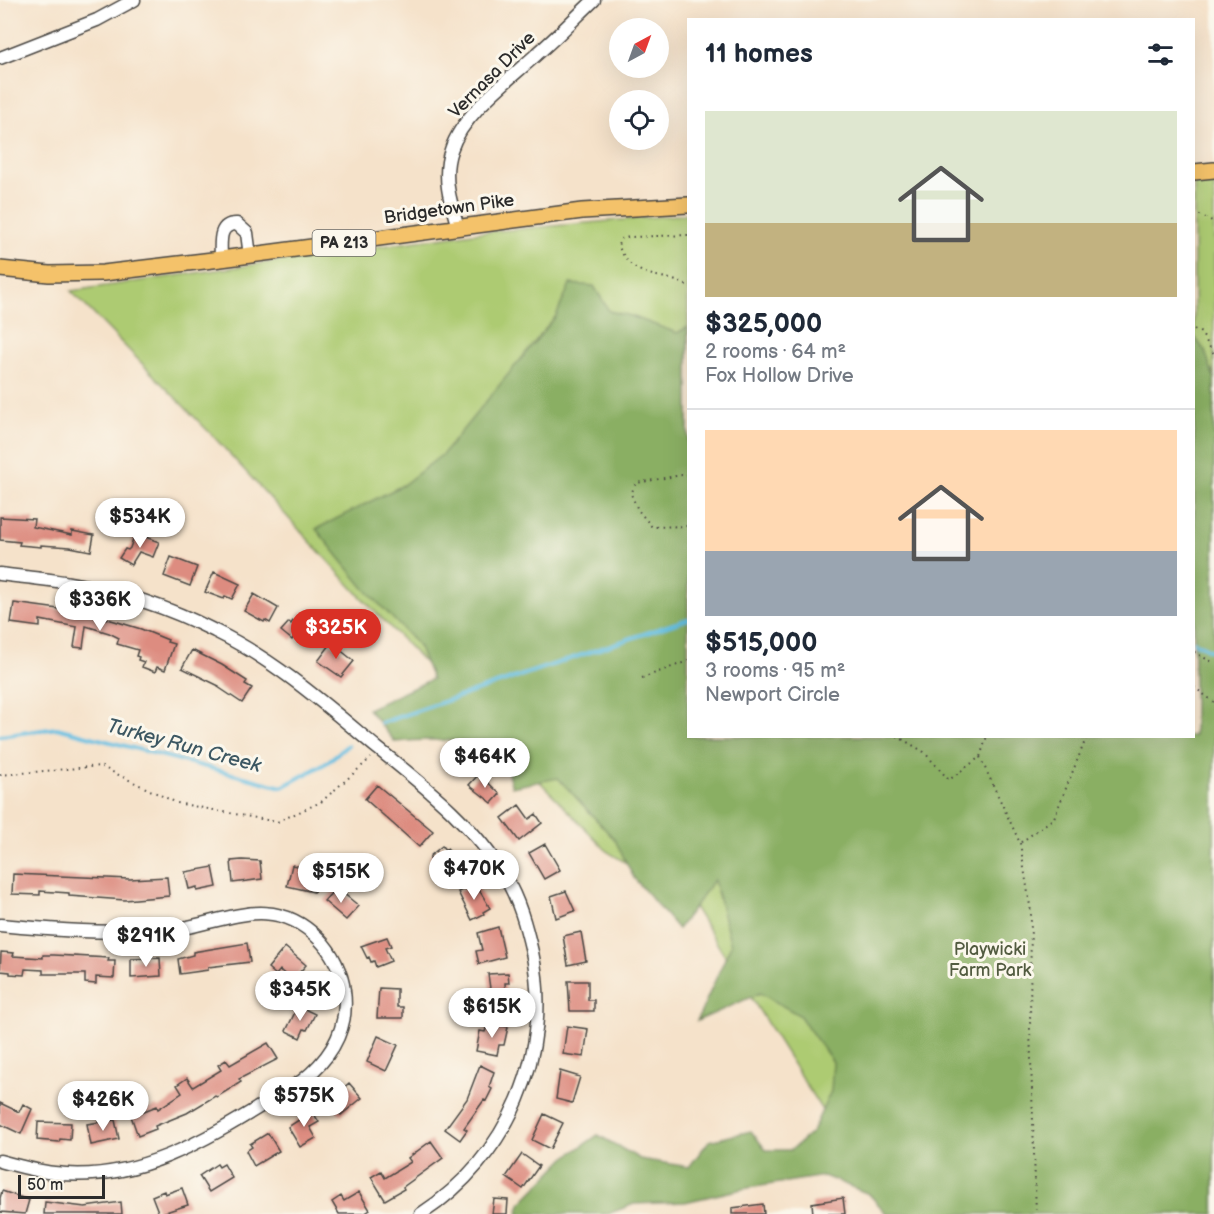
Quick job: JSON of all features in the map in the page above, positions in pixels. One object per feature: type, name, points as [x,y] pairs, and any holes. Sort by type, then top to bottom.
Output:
[{"type":"main road","points":[[1195,172],[1214,170]]},
{"type":"main road","name":"Bridgetown Pike","points":[[0,269],[49,274],[103,273],[221,260],[582,211],[687,205]]},
{"type":"street","points":[[0,58],[97,20],[134,0]]},
{"type":"street","name":"Vernasa Drive","points":[[459,227],[447,186],[447,168],[456,140],[477,111],[594,0]]},
{"type":"street","points":[[221,260],[221,234],[230,224],[237,224],[247,233],[250,256]]},
{"type":"street","points":[[0,574],[100,589],[190,619],[239,643],[293,679],[380,750],[461,820],[496,863],[514,895],[526,926],[537,974],[538,1017],[528,1073],[515,1107],[502,1132],[477,1165],[437,1210],[421,1214]]},
{"type":"street","points":[[0,925],[134,932],[179,929],[223,917],[253,912],[284,917],[304,926],[324,944],[339,969],[345,998],[342,1027],[337,1041],[324,1061],[313,1072],[302,1081],[199,1142],[174,1154],[125,1170],[74,1175],[53,1173],[0,1161]]},
{"type":"path","points":[[1195,212],[1214,222]]},
{"type":"path","points":[[687,235],[629,237],[621,239],[618,245],[630,265],[641,272],[674,279],[687,286]]},
{"type":"path","points":[[1195,330],[1201,333],[1214,354]]},
{"type":"path","points":[[687,474],[636,483],[632,494],[638,510],[652,528],[687,526]]},
{"type":"path","points":[[1195,653],[1214,663]]},
{"type":"path","points":[[642,678],[687,661]]},
{"type":"path","points":[[1195,688],[1214,702]]},
{"type":"path","points":[[900,738],[924,752],[949,780],[980,757],[986,738]]},
{"type":"path","points":[[1020,843],[1054,818],[1086,738]]},
{"type":"path","points":[[0,775],[100,766],[177,803],[277,822],[321,802],[380,750]]},
{"type":"path","points":[[980,757],[1020,843],[1031,912],[1030,1029],[1036,1214]]},
{"type":"green space","name":"Playwicki Farm Park","points":[[1214,177],[1214,1214],[859,1169],[691,902],[608,852],[361,597],[214,437],[71,291],[473,233],[687,214],[687,738],[1195,738],[1195,178]]},
{"type":"green space","name":"Playwicki Farm Park","points":[[570,284],[594,286],[609,311],[631,316],[677,333],[687,328],[687,738],[1195,738],[1195,337],[1205,351],[1214,378],[1214,1214],[887,1214],[869,1194],[824,1176],[742,1189],[685,1202],[634,1204],[608,1214],[518,1214],[520,1204],[565,1158],[598,1135],[640,1159],[689,1167],[709,1141],[751,1131],[766,1150],[791,1150],[812,1132],[831,1091],[833,1062],[799,1015],[760,993],[697,1021],[731,945],[714,880],[678,929],[634,878],[615,840],[558,778],[512,787],[500,748],[448,740],[395,742],[368,709],[432,679],[418,645],[364,588],[316,529],[403,485],[443,454],[556,316]]},
{"type":"building","points":[[0,517],[34,519],[33,527],[72,535],[72,531],[94,535],[91,551],[70,547],[19,545],[20,542],[0,540]]},
{"type":"building","points":[[134,536],[142,539],[143,536],[159,542],[153,557],[139,552],[131,565],[119,558],[125,549],[130,548]]},
{"type":"building","points":[[171,557],[197,567],[190,586],[164,576]]},
{"type":"building","points":[[214,572],[240,584],[232,599],[225,596],[224,599],[205,592]]},
{"type":"building","points":[[254,594],[278,608],[270,623],[244,611]]},
{"type":"building","points":[[14,603],[88,613],[168,640],[167,642],[174,644],[165,670],[157,667],[155,672],[142,667],[144,662],[138,660],[139,657],[136,656],[138,650],[117,644],[119,638],[109,633],[86,626],[83,648],[74,647],[77,627],[40,620],[40,627],[11,623]]},
{"type":"building","points":[[302,612],[309,616],[310,614],[324,624],[314,638],[306,631],[303,635],[298,631],[292,640],[281,631],[289,622],[291,624],[295,622]]},
{"type":"building","points":[[330,645],[334,645],[354,661],[341,677],[318,661]]},
{"type":"building","points":[[192,650],[247,681],[245,684],[252,688],[242,703],[219,686],[182,668]]},
{"type":"building","points":[[479,774],[500,794],[492,803],[469,785]]},
{"type":"building","points":[[377,785],[433,831],[419,847],[365,799]]},
{"type":"building","points":[[519,805],[529,819],[536,814],[542,823],[519,841],[502,818]]},
{"type":"building","points":[[545,844],[560,870],[544,879],[529,853]]},
{"type":"building","points":[[442,846],[463,866],[442,884],[434,875],[440,870],[430,856]]},
{"type":"building","points":[[231,861],[260,861],[262,879],[233,883]]},
{"type":"building","points":[[292,865],[318,871],[314,892],[287,886]]},
{"type":"building","points":[[213,867],[217,887],[197,891],[197,887],[189,889],[185,872]]},
{"type":"building","points":[[13,874],[130,879],[167,877],[169,896],[125,900],[69,896],[69,893],[40,891],[40,895],[12,894]]},
{"type":"building","points":[[475,883],[490,908],[472,920],[458,892]]},
{"type":"building","points":[[335,889],[359,906],[346,920],[324,901]]},
{"type":"building","points":[[566,891],[575,911],[556,918],[551,896]]},
{"type":"building","points":[[498,927],[505,957],[479,964],[476,951],[482,950],[478,933]]},
{"type":"building","points":[[581,932],[586,961],[568,965],[563,936]]},
{"type":"building","points":[[387,937],[391,946],[385,948],[391,961],[376,967],[374,961],[371,962],[369,957],[367,958],[361,946]]},
{"type":"building","points":[[247,943],[250,962],[208,967],[208,970],[180,974],[178,959],[193,955],[193,952]]},
{"type":"building","points":[[285,947],[306,965],[292,981],[280,970],[276,975],[268,968]]},
{"type":"building","points":[[1,952],[14,953],[13,956],[43,958],[43,955],[54,955],[109,958],[108,961],[115,961],[114,978],[96,977],[96,984],[85,983],[85,974],[43,974],[43,970],[25,969],[24,975],[10,974],[10,972],[0,971]]},
{"type":"building","points":[[160,958],[161,976],[131,978],[131,959]]},
{"type":"building","points":[[508,973],[509,983],[505,983],[506,1002],[492,1003],[488,974]]},
{"type":"building","points":[[568,981],[588,981],[588,1000],[594,1000],[594,1011],[570,1011]]},
{"type":"building","points":[[379,988],[397,989],[397,1007],[403,1007],[403,1018],[377,1018]]},
{"type":"building","points":[[298,1006],[315,1014],[300,1038],[286,1031]]},
{"type":"building","points":[[488,1023],[508,1027],[504,1045],[499,1045],[497,1055],[476,1051],[480,1031],[485,1032]]},
{"type":"building","points":[[567,1026],[588,1029],[584,1057],[563,1054]]},
{"type":"building","points":[[378,1036],[398,1045],[386,1071],[367,1062]]},
{"type":"building","points":[[268,1043],[278,1059],[239,1079],[241,1082],[217,1097],[138,1136],[131,1116],[157,1106],[158,1109],[182,1093],[177,1085],[187,1078],[193,1087],[221,1070],[218,1065],[226,1060],[230,1065]]},
{"type":"building","points":[[480,1065],[494,1072],[489,1087],[492,1089],[486,1101],[484,1100],[464,1128],[467,1130],[460,1140],[445,1129],[467,1099]]},
{"type":"building","points":[[560,1071],[580,1077],[572,1103],[556,1099]]},
{"type":"building","points":[[349,1083],[362,1098],[341,1115],[330,1103],[335,1099],[333,1097]]},
{"type":"building","points":[[0,1103],[19,1112],[23,1104],[32,1109],[21,1134],[0,1124]]},
{"type":"building","points":[[310,1108],[319,1122],[310,1127],[316,1138],[300,1147],[288,1127],[303,1117],[301,1114]]},
{"type":"building","points":[[544,1114],[563,1123],[550,1149],[532,1140]]},
{"type":"building","points":[[115,1120],[119,1139],[91,1145],[87,1124]]},
{"type":"building","points":[[38,1122],[71,1123],[70,1140],[60,1139],[59,1142],[37,1140]]},
{"type":"building","points":[[268,1133],[279,1151],[254,1166],[246,1151],[252,1147],[250,1144]]},
{"type":"building","points":[[431,1141],[443,1158],[403,1187],[404,1189],[385,1200],[371,1177],[381,1171],[385,1178],[411,1162],[408,1158]]},
{"type":"building","points":[[522,1154],[539,1166],[523,1189],[506,1177]]},
{"type":"building","points":[[217,1164],[219,1167],[224,1164],[232,1178],[209,1192],[199,1176]]},
{"type":"building","points":[[182,1188],[188,1205],[159,1214],[152,1196]]},
{"type":"building","points":[[2,1191],[29,1200],[25,1214],[0,1212]]},
{"type":"building","points":[[359,1192],[370,1210],[364,1214],[339,1214],[332,1202],[341,1196],[344,1201]]},
{"type":"building","points":[[843,1198],[845,1214],[813,1214],[812,1203]]},
{"type":"building","points":[[494,1199],[508,1200],[507,1214],[492,1214]]},
{"type":"building","points":[[45,1202],[85,1207],[121,1202],[122,1214],[44,1214]]},
{"type":"building","points":[[763,1204],[764,1214],[732,1214],[732,1208]]},
{"type":"waterway","name":"Turkey Run Creek","points":[[381,723],[687,619]]},
{"type":"waterway","name":"Turkey Run Creek","points":[[1195,642],[1214,652]]},
{"type":"waterway","name":"Turkey Run Creek","points":[[0,736],[57,728],[282,787],[326,763],[348,745]]}]
